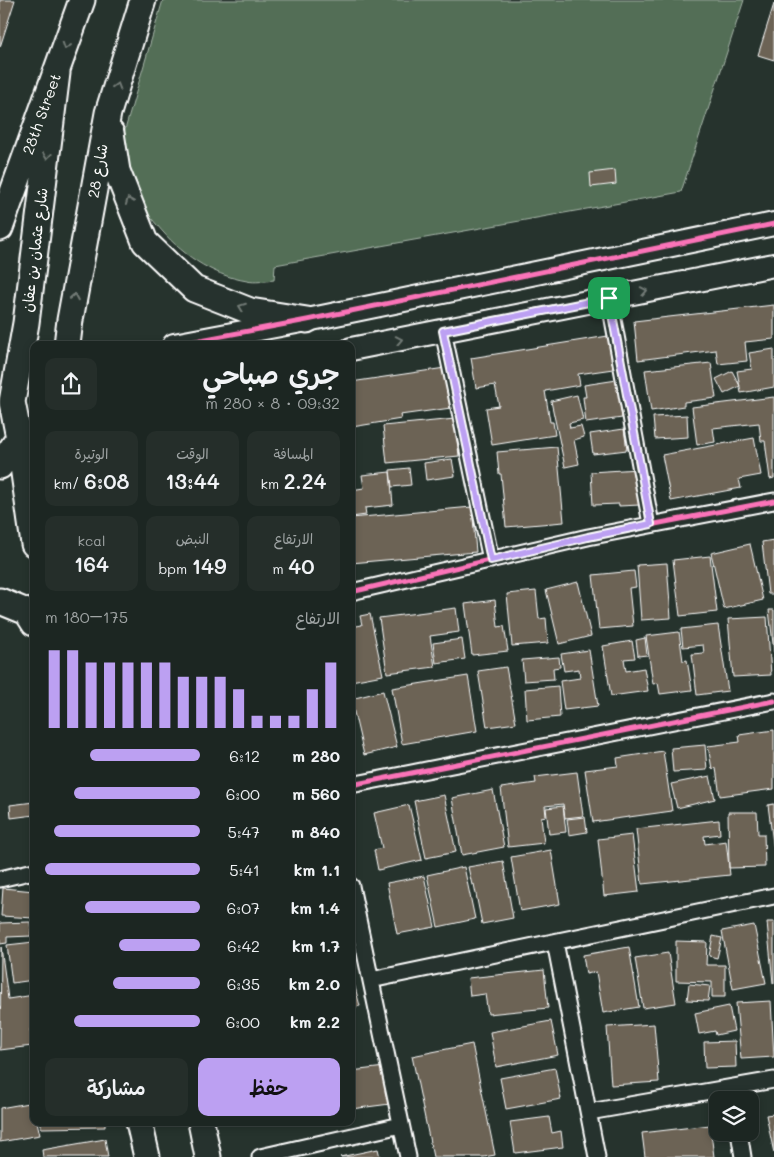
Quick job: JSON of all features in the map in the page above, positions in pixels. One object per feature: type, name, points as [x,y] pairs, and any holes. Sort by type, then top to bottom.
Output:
[{"type":"main road","name":"28th Street","points":[[0,228],[9,179],[57,73],[82,0]]},
{"type":"main road","name":"شارع 28","points":[[67,341],[108,113],[143,0]]},
{"type":"main road","name":"شارع عثمان بن عفان","points":[[30,489],[26,434],[15,403],[57,73]]},
{"type":"main road","points":[[108,113],[117,171],[145,242],[194,289],[250,310],[307,320]]},
{"type":"main road","points":[[0,466],[26,434]]},
{"type":"main road","points":[[0,601],[27,612],[30,617]]},
{"type":"main road","points":[[140,1126],[147,1157]]},
{"type":"main road","points":[[202,1126],[208,1157]]},
{"type":"street","points":[[195,341],[307,320],[774,224]]},
{"type":"street","points":[[355,348],[609,298],[774,268]]},
{"type":"street","points":[[609,298],[651,524]]},
{"type":"street","points":[[443,331],[491,560]]},
{"type":"street","points":[[355,591],[588,537],[774,500]]},
{"type":"street","points":[[355,784],[774,701]]},
{"type":"street","points":[[0,878],[30,872]]},
{"type":"street","points":[[371,980],[774,896]]},
{"type":"street","points":[[355,905],[408,1157]]},
{"type":"street","points":[[555,942],[597,1157]]},
{"type":"street","points":[[743,1091],[774,1080]]},
{"type":"street","points":[[589,1112],[709,1097]]},
{"type":"street","points":[[260,1157],[401,1125]]},
{"type":"street","points":[[740,1141],[743,1157]]},
{"type":"green space","points":[[163,0],[744,0],[681,192],[275,265],[274,280],[253,282],[233,278],[208,268],[176,245],[145,210],[131,176],[122,140]]},
{"type":"building","points":[[0,0],[15,0],[0,47]]},
{"type":"building","points":[[774,4],[774,60],[758,55]]},
{"type":"building","points":[[615,170],[616,184],[591,187],[590,173]]},
{"type":"building","points":[[774,305],[774,339],[745,342],[747,361],[718,364],[716,350],[638,360],[634,321]]},
{"type":"building","points":[[608,336],[613,369],[578,374],[580,385],[545,391],[550,422],[553,422],[555,435],[492,445],[486,408],[499,406],[495,385],[476,388],[471,358]]},
{"type":"building","points":[[774,349],[774,387],[741,393],[737,371],[752,369],[749,353]]},
{"type":"building","points":[[711,363],[716,398],[684,402],[684,406],[651,411],[645,370]]},
{"type":"building","points":[[445,368],[451,408],[400,415],[401,419],[355,427],[355,381]]},
{"type":"building","points":[[732,371],[740,386],[724,394],[716,379]]},
{"type":"building","points":[[617,380],[622,418],[586,423],[583,397],[586,397],[584,385]]},
{"type":"building","points":[[577,395],[583,420],[569,423],[570,428],[581,426],[584,437],[574,440],[579,464],[565,467],[551,401]]},
{"type":"building","points":[[774,397],[774,478],[770,479],[765,441],[761,441],[759,423],[713,428],[715,442],[697,445],[692,407]]},
{"type":"building","points":[[687,415],[688,437],[655,439],[653,417]]},
{"type":"building","points":[[455,419],[459,456],[387,463],[383,426]]},
{"type":"building","points":[[624,429],[627,450],[593,454],[590,434]]},
{"type":"building","points":[[754,438],[761,475],[739,479],[741,488],[671,501],[662,455]]},
{"type":"building","points":[[557,447],[564,522],[506,527],[497,452]]},
{"type":"building","points":[[452,459],[455,476],[426,480],[424,463]]},
{"type":"building","points":[[409,468],[411,485],[392,487],[390,470]]},
{"type":"building","points":[[638,469],[640,505],[593,505],[591,472]]},
{"type":"building","points":[[390,472],[393,505],[365,508],[366,515],[355,516],[355,489],[364,488],[362,475]]},
{"type":"building","points":[[472,507],[476,552],[355,563],[355,518]]},
{"type":"building","points":[[774,540],[774,594],[768,594],[762,542]]},
{"type":"building","points":[[750,544],[763,600],[724,609],[711,553]]},
{"type":"building","points":[[710,556],[717,612],[680,616],[673,560]]},
{"type":"building","points":[[667,563],[671,618],[641,620],[637,565]]},
{"type":"building","points":[[634,571],[636,587],[629,588],[633,626],[599,629],[593,575]]},
{"type":"building","points":[[578,582],[591,636],[559,644],[546,590]]},
{"type":"building","points":[[536,591],[539,619],[546,618],[548,643],[512,646],[507,594]]},
{"type":"building","points":[[495,600],[498,627],[504,626],[508,651],[472,655],[465,604]]},
{"type":"building","points":[[456,608],[459,632],[430,636],[435,667],[387,673],[379,618]]},
{"type":"building","points":[[769,610],[774,610],[774,652]]},
{"type":"building","points":[[370,614],[383,675],[355,680],[355,626],[362,625],[360,616]]},
{"type":"building","points":[[767,617],[771,675],[733,677],[728,619]]},
{"type":"building","points":[[718,625],[728,691],[697,695],[692,654],[704,653],[703,645],[683,647],[681,629]]},
{"type":"building","points":[[679,632],[683,661],[687,660],[692,690],[660,694],[658,683],[653,684],[646,636]]},
{"type":"building","points":[[645,638],[647,655],[638,656],[636,640]]},
{"type":"building","points":[[462,639],[465,659],[436,663],[433,643]]},
{"type":"building","points":[[632,641],[635,658],[624,659],[626,671],[644,668],[648,691],[611,696],[603,646]]},
{"type":"building","points":[[589,650],[598,706],[564,710],[560,681],[580,678],[579,669],[564,671],[561,654]]},
{"type":"building","points":[[559,657],[560,667],[553,668],[554,679],[524,681],[522,660]]},
{"type":"building","points":[[506,667],[516,723],[487,727],[478,671]]},
{"type":"building","points":[[468,676],[477,731],[402,744],[392,688]]},
{"type":"building","points":[[558,686],[560,717],[527,720],[525,689]]},
{"type":"building","points":[[383,691],[397,747],[364,755],[355,716],[355,698]]},
{"type":"building","points":[[774,730],[774,789],[720,796],[716,768],[712,769],[708,746],[740,742],[739,735]]},
{"type":"building","points":[[705,745],[707,770],[673,772],[671,748]]},
{"type":"building","points":[[663,751],[672,811],[593,822],[585,770],[618,766],[617,758]]},
{"type":"building","points":[[577,772],[583,816],[565,818],[563,804],[545,806],[546,816],[541,817],[544,843],[508,847],[501,788],[536,783],[535,777]]},
{"type":"building","points":[[710,776],[715,799],[677,808],[671,784]]},
{"type":"building","points":[[493,790],[504,847],[462,855],[452,798]]},
{"type":"building","points":[[444,795],[456,852],[426,858],[414,801]]},
{"type":"building","points":[[30,802],[30,816],[11,818],[10,805]]},
{"type":"building","points":[[774,804],[774,851],[768,805]]},
{"type":"building","points":[[409,805],[422,860],[378,870],[374,850],[382,848],[374,813]]},
{"type":"building","points":[[563,806],[566,832],[549,834],[546,808]]},
{"type":"building","points":[[728,812],[757,812],[758,834],[764,834],[765,867],[729,868]]},
{"type":"building","points":[[585,817],[587,832],[569,835],[567,819]]},
{"type":"building","points":[[719,820],[720,834],[704,836],[705,844],[726,841],[730,875],[642,884],[636,829]]},
{"type":"building","points":[[632,835],[639,892],[604,896],[598,839]]},
{"type":"building","points":[[551,850],[560,904],[520,911],[511,857]]},
{"type":"building","points":[[503,861],[513,918],[482,924],[474,884],[472,885],[468,867]]},
{"type":"building","points":[[464,867],[475,919],[438,927],[427,875]]},
{"type":"building","points":[[424,876],[435,927],[397,934],[387,883]]},
{"type":"building","points":[[3,888],[30,891],[30,918],[1,916]]},
{"type":"building","points":[[30,922],[30,936],[7,937],[7,943],[0,944],[0,923]]},
{"type":"building","points":[[767,922],[774,922],[774,983],[773,983]]},
{"type":"building","points":[[754,925],[766,983],[733,989],[722,931]]},
{"type":"building","points":[[713,936],[722,938],[717,958],[709,956]]},
{"type":"building","points":[[676,941],[707,942],[706,965],[725,965],[725,997],[712,997],[712,982],[676,981]]},
{"type":"building","points":[[30,942],[30,981],[12,983],[7,945]]},
{"type":"building","points":[[1,947],[8,999],[30,996],[30,1046],[0,1050]]},
{"type":"building","points":[[629,947],[639,1007],[603,1013],[596,972],[586,974],[583,955]]},
{"type":"building","points":[[668,953],[676,1003],[643,1008],[635,958]]},
{"type":"building","points":[[544,970],[548,1008],[488,1014],[485,994],[470,996],[468,978]]},
{"type":"building","points":[[689,984],[710,986],[708,1001],[687,1000]]},
{"type":"building","points":[[355,987],[360,1006],[355,1007]]},
{"type":"building","points":[[771,1001],[774,1057],[741,1059],[736,1003]]},
{"type":"building","points":[[729,1006],[734,1031],[716,1035],[715,1031],[699,1034],[695,1013]]},
{"type":"building","points":[[551,1021],[558,1055],[496,1067],[490,1032]]},
{"type":"building","points":[[654,1024],[659,1082],[611,1085],[607,1027]]},
{"type":"building","points":[[735,1041],[736,1067],[705,1068],[704,1042]]},
{"type":"building","points":[[472,1044],[495,1155],[484,1157],[433,1157],[412,1056]]},
{"type":"building","points":[[385,1067],[390,1104],[355,1108],[355,1071]]},
{"type":"building","points":[[555,1068],[561,1099],[506,1109],[500,1078]]},
{"type":"building","points":[[30,1103],[30,1126],[38,1126],[40,1135],[0,1142],[0,1108]]},
{"type":"building","points":[[774,1114],[774,1153],[766,1115]]},
{"type":"building","points":[[549,1117],[552,1133],[561,1131],[563,1147],[515,1153],[510,1122]]},
{"type":"building","points":[[709,1125],[709,1141],[712,1141],[714,1157],[645,1157],[642,1133]]},
{"type":"building","points":[[41,1126],[105,1126],[105,1127],[41,1128]]},
{"type":"building","points":[[105,1139],[108,1157],[43,1157],[42,1150]]},
{"type":"building","points":[[378,1149],[380,1157],[340,1157]]},
{"type":"cycle path","points":[[195,341],[307,320],[774,224]]},
{"type":"cycle path","points":[[355,591],[588,537],[774,501]]},
{"type":"cycle path","points":[[355,784],[774,701]]},
{"type":"route","points":[[609,298],[651,524],[491,560],[443,331],[609,298]]}]
